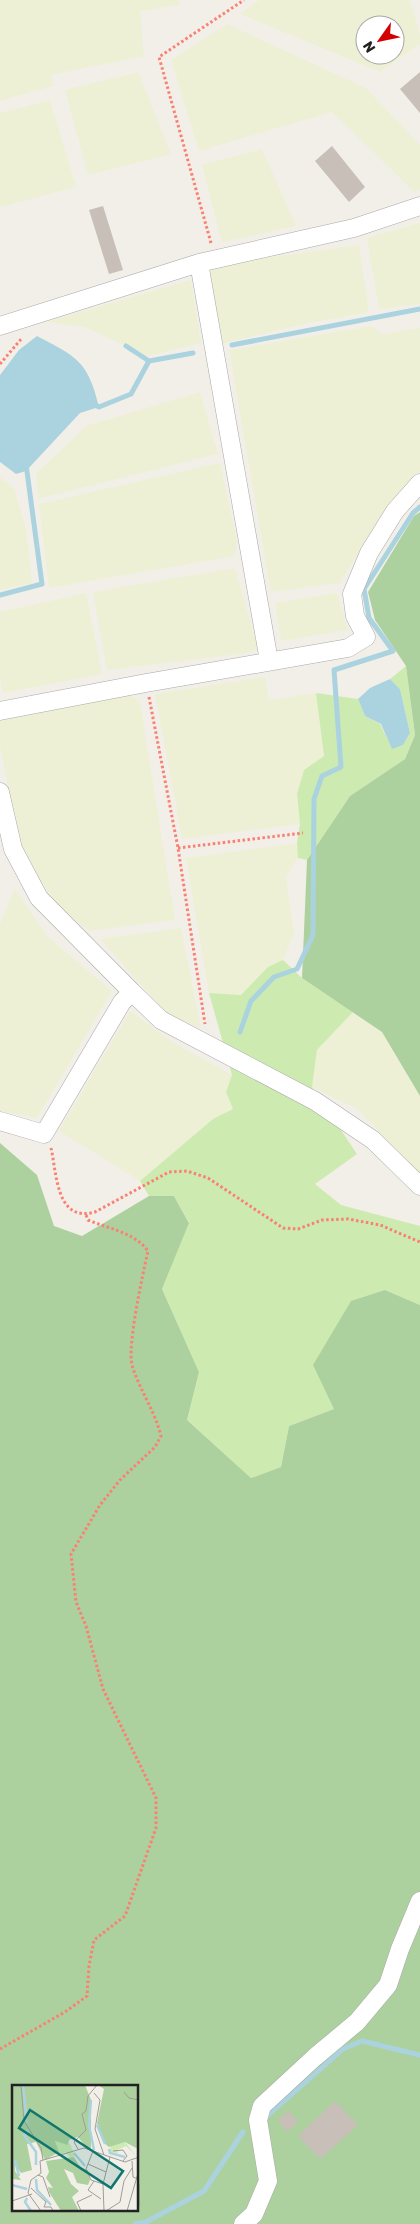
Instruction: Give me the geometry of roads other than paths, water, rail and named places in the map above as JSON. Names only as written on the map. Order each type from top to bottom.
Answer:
[{"type":"street","points":[[0,326],[207,261],[354,228],[420,206]]},
{"type":"street","points":[[207,261],[269,661]]},
{"type":"street","points":[[0,711],[146,683],[348,648],[366,637],[355,616],[352,594],[369,553],[396,511],[420,483]]},
{"type":"street","points":[[0,792],[12,849],[39,898],[132,992],[162,1020],[315,1101],[359,1130],[373,1140],[420,1186]]},
{"type":"street","points":[[0,1121],[44,1134],[122,1002],[132,992]]},
{"type":"street","points":[[243,2224],[254,2214],[268,2181],[258,2120],[262,2106],[315,2057],[357,2022],[388,1985],[420,1900]]},
{"type":"water","points":[[37,336],[62,349],[79,362],[90,379],[99,407],[80,413],[26,471],[16,474],[0,462],[0,375],[19,350]]},
{"type":"water","points":[[390,679],[400,689],[410,733],[403,745],[392,749],[381,724],[365,716],[358,699],[370,688]]},
{"type":"waterway","points":[[232,345],[420,309]]},
{"type":"waterway","points":[[126,346],[149,361],[193,353]]},
{"type":"waterway","points":[[93,404],[99,407],[131,394],[149,361]]},
{"type":"waterway","points":[[0,595],[42,584],[26,464]]},
{"type":"waterway","points":[[240,1032],[251,1001],[274,977],[297,969],[313,935],[314,799],[322,776],[341,767],[334,670],[393,651],[369,618],[364,589],[413,513],[420,507]]},
{"type":"waterway","points":[[266,2117],[343,2049],[362,2041],[420,2055]]},
{"type":"waterway","points":[[135,2224],[146,2222],[204,2191],[243,2132]]}]
